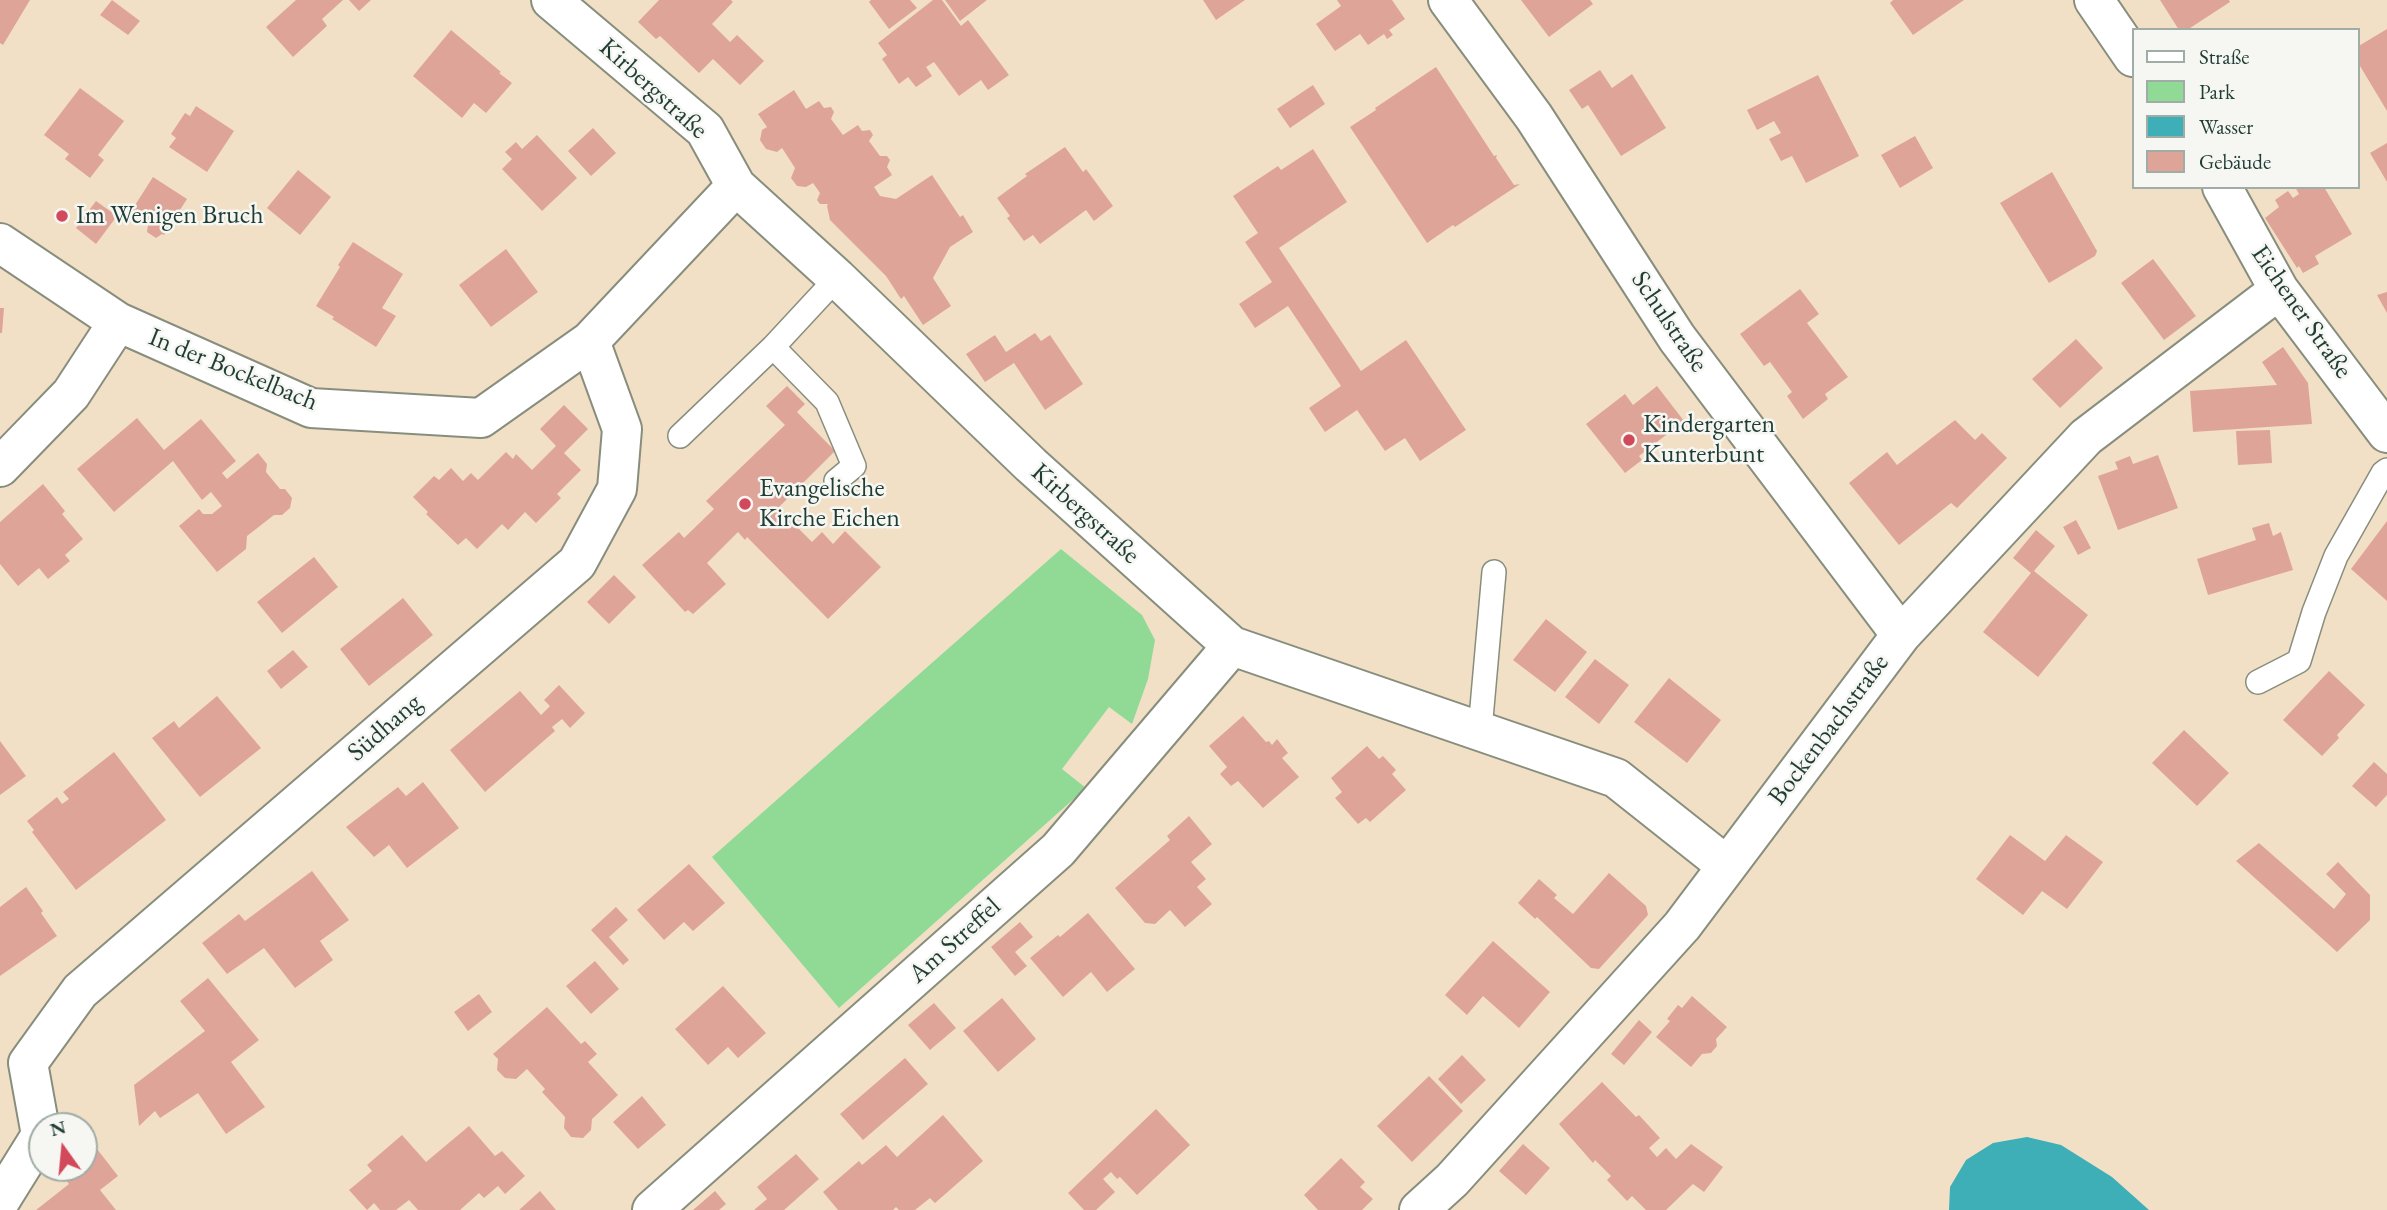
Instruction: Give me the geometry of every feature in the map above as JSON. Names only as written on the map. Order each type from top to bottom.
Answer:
[{"type":"street","name":"Kirbergstraße","points":[[551,0],[705,130],[736,186],[837,278],[1031,465],[1232,646],[1616,778],[1727,866]]},
{"type":"street","name":"Schulstraße","points":[[1448,0],[1534,117],[1677,338],[1900,635]]},
{"type":"street","points":[[2094,0],[2132,56]]},
{"type":"street","name":"In der Bockelbach","points":[[0,243],[118,322],[311,408],[481,418],[590,341],[736,186]]},
{"type":"street","name":"Eichener Straße","points":[[2223,189],[2279,290],[2387,433]]},
{"type":"street","name":"Bockenbachstraße","points":[[1419,1210],[1452,1180],[1682,926],[1900,635],[2086,437],[2279,290]]},
{"type":"street","points":[[0,467],[71,394],[118,322]]},
{"type":"street","name":"Südhang","points":[[0,1201],[41,1135],[14,1069],[80,991],[577,563],[617,489],[622,429],[590,341]]},
{"type":"street","name":"Am Streffel","points":[[652,1210],[1058,850],[1232,646]]},
{"type":"lane","points":[[680,436],[773,347],[837,278]]},
{"type":"lane","points":[[773,347],[827,402],[854,466],[836,481]]},
{"type":"lane","points":[[2258,682],[2299,661],[2314,612],[2336,556],[2387,470]]},
{"type":"lane","points":[[1480,730],[1494,572]]},
{"type":"green space","points":[[1061,549],[1142,615],[1155,640],[1148,679],[1132,724],[1109,707],[1062,769],[1086,788],[839,1008],[712,857]]},
{"type":"water","points":[[2027,1137],[2061,1145],[2112,1177],[2149,1210],[1949,1210],[1950,1187],[1966,1160],[1993,1143]]},
{"type":"building","points":[[0,0],[30,0],[3,45],[0,43]]},
{"type":"building","points":[[112,0],[140,21],[128,35],[100,15]]},
{"type":"building","points":[[296,0],[343,0],[322,19],[327,26],[293,57],[266,27]]},
{"type":"building","points":[[349,0],[371,0],[359,11]]},
{"type":"building","points":[[659,0],[731,0],[733,2],[712,24],[730,42],[737,35],[764,61],[740,85],[713,59],[699,73],[660,36],[656,39],[638,22]]},
{"type":"building","points":[[910,0],[917,8],[889,29],[869,2]]},
{"type":"building","points":[[933,0],[942,0],[961,26],[968,20],[1009,75],[988,90],[981,80],[959,96],[934,62],[926,67],[932,76],[916,87],[908,77],[899,84],[882,59],[887,55],[878,43]]},
{"type":"building","points":[[945,0],[987,0],[960,21]]},
{"type":"building","points":[[1203,0],[1245,0],[1216,20]]},
{"type":"building","points":[[1337,0],[1392,0],[1405,19],[1389,30],[1393,35],[1387,39],[1384,34],[1368,45],[1360,34],[1335,51],[1316,24],[1341,6]]},
{"type":"building","points":[[1521,0],[1590,0],[1593,4],[1549,37]]},
{"type":"building","points":[[1893,0],[1964,0],[1913,35],[1890,3]]},
{"type":"building","points":[[2160,0],[2229,0],[2230,2],[2190,28],[2178,28]]},
{"type":"building","points":[[2387,29],[2387,111],[2359,64],[2359,46]]},
{"type":"building","points":[[451,30],[512,83],[486,113],[474,103],[462,118],[413,76]]},
{"type":"building","points":[[1436,67],[1494,156],[1497,155],[1496,158],[1514,185],[1520,184],[1427,243],[1350,127]]},
{"type":"building","points":[[1600,70],[1612,88],[1632,74],[1666,128],[1621,156],[1588,105],[1582,109],[1569,90]]},
{"type":"building","points":[[1818,75],[1859,156],[1806,183],[1792,156],[1781,161],[1769,139],[1781,133],[1774,121],[1757,130],[1747,110]]},
{"type":"building","points":[[1313,85],[1325,104],[1290,128],[1277,109]]},
{"type":"building","points":[[80,88],[124,121],[98,155],[104,160],[90,178],[65,159],[69,154],[44,135]]},
{"type":"building","points":[[794,90],[806,109],[819,101],[824,108],[831,107],[834,112],[831,119],[843,135],[858,125],[862,131],[870,130],[873,135],[869,141],[880,156],[887,156],[890,160],[887,167],[892,175],[874,187],[880,196],[896,199],[932,175],[973,232],[950,247],[933,278],[951,306],[923,325],[904,296],[901,299],[886,276],[830,220],[828,204],[820,204],[817,200],[820,193],[813,183],[806,187],[797,186],[791,178],[795,168],[782,148],[777,152],[766,149],[760,140],[762,130],[767,127],[758,114]]},
{"type":"building","points":[[196,106],[234,131],[207,172],[169,147],[176,138],[171,134],[185,113],[190,116]]},
{"type":"building","points":[[593,128],[616,153],[591,176],[568,151]]},
{"type":"building","points":[[537,135],[577,178],[542,211],[502,169],[512,159],[505,152],[516,142],[522,149]]},
{"type":"building","points":[[1915,136],[1933,168],[1900,188],[1881,155]]},
{"type":"building","points":[[2387,143],[2387,182],[2370,153]]},
{"type":"building","points":[[1065,147],[1083,172],[1086,169],[1113,206],[1094,221],[1086,210],[1040,244],[1033,235],[1024,241],[1007,218],[1010,216],[997,198],[1027,176],[1025,174]]},
{"type":"building","points":[[1313,149],[1347,202],[1279,248],[1361,371],[1406,340],[1466,430],[1420,461],[1405,438],[1385,451],[1357,410],[1325,432],[1309,408],[1341,386],[1288,306],[1255,328],[1239,304],[1272,282],[1245,242],[1258,233],[1233,196],[1278,166],[1281,170]]},
{"type":"building","points":[[298,170],[331,197],[300,235],[267,208]]},
{"type":"building","points":[[2052,172],[2097,251],[2095,256],[2049,283],[2000,203]]},
{"type":"building","points":[[153,177],[187,199],[164,235],[156,238],[147,232],[148,225],[130,213]]},
{"type":"building","points":[[2296,189],[2325,189],[2352,234],[2315,256],[2319,264],[2303,273],[2265,218],[2279,207],[2275,200],[2288,191],[2293,198],[2299,194]]},
{"type":"building","points":[[96,201],[117,216],[96,244],[76,228]]},
{"type":"building","points":[[353,242],[403,274],[382,308],[396,316],[376,347],[316,306]]},
{"type":"building","points":[[506,249],[538,292],[491,327],[459,285]]},
{"type":"building","points":[[2153,259],[2196,316],[2164,340],[2121,283]]},
{"type":"building","points":[[1800,289],[1819,314],[1807,323],[1848,377],[1825,394],[1828,399],[1803,419],[1787,396],[1792,392],[1770,362],[1764,366],[1740,334]]},
{"type":"building","points":[[2387,292],[2387,313],[2377,295]]},
{"type":"building","points":[[0,308],[4,308],[2,333],[0,333]]},
{"type":"building","points":[[1035,333],[1041,341],[1050,335],[1083,384],[1045,410],[1014,363],[985,382],[966,354],[995,335],[1006,352]]},
{"type":"building","points":[[2076,339],[2103,368],[2060,408],[2032,379]]},
{"type":"building","points":[[2283,347],[2308,383],[2312,424],[2193,432],[2190,391],[2277,385],[2262,362]]},
{"type":"building","name":"Evangelische Kirche Eichen","points":[[787,386],[805,404],[797,412],[835,451],[778,508],[812,542],[822,532],[833,544],[845,531],[881,567],[828,619],[747,537],[745,540],[738,532],[707,563],[726,584],[693,614],[688,610],[685,612],[642,565],[679,532],[684,538],[714,509],[706,501],[785,425],[766,406]]},
{"type":"building","name":"Kindergarten Kunterbunt","points":[[1657,386],[1684,421],[1639,456],[1642,460],[1625,473],[1586,424],[1625,394],[1633,405]]},
{"type":"building","points":[[564,405],[588,429],[564,453],[581,470],[557,494],[561,498],[536,523],[525,512],[508,530],[502,524],[477,549],[466,538],[458,545],[426,514],[428,512],[413,497],[434,476],[439,480],[451,468],[463,481],[471,473],[478,480],[506,452],[513,459],[516,454],[532,470],[556,446],[540,429]]},
{"type":"building","points":[[137,418],[164,450],[201,419],[236,461],[222,473],[227,479],[258,453],[267,464],[266,472],[280,489],[285,489],[292,498],[290,508],[282,515],[274,515],[247,536],[246,549],[217,572],[179,526],[199,509],[203,514],[212,514],[222,506],[211,492],[202,500],[173,461],[114,512],[77,469]]},
{"type":"building","points":[[1955,420],[1975,440],[1982,433],[2007,458],[1957,508],[1951,503],[1899,545],[1849,483],[1887,452],[1897,465]]},
{"type":"building","points":[[2270,430],[2272,463],[2238,465],[2236,431]]},
{"type":"building","points":[[2158,455],[2178,508],[2118,530],[2098,476],[2118,469],[2115,462],[2130,456],[2133,464]]},
{"type":"building","points":[[43,484],[65,511],[62,514],[83,539],[65,555],[70,561],[48,579],[39,568],[18,586],[0,564],[0,522]]},
{"type":"building","points":[[2076,520],[2091,548],[2078,555],[2063,527]]},
{"type":"building","points":[[2387,521],[2387,601],[2351,569]]},
{"type":"building","points":[[2269,523],[2273,536],[2281,532],[2293,570],[2208,595],[2197,559],[2256,540],[2252,528]]},
{"type":"building","points":[[2036,530],[2055,546],[2034,571],[2088,615],[2038,677],[1983,632],[2031,573],[2013,558]]},
{"type":"building","points":[[314,557],[338,587],[282,633],[257,602]]},
{"type":"building","points":[[614,575],[636,597],[609,624],[587,602]]},
{"type":"building","points":[[403,598],[433,635],[369,686],[340,649]]},
{"type":"building","points":[[1546,619],[1587,652],[1555,692],[1513,660]]},
{"type":"building","points":[[293,650],[308,667],[281,689],[267,671]]},
{"type":"building","points":[[1595,659],[1629,685],[1599,724],[1565,697]]},
{"type":"building","points":[[2329,671],[2365,705],[2322,756],[2283,720]]},
{"type":"building","points":[[1669,678],[1721,720],[1687,763],[1634,722]]},
{"type":"building","points":[[559,685],[585,713],[570,728],[562,719],[552,727],[555,731],[485,792],[450,750],[520,691],[541,715],[550,706],[544,700]]},
{"type":"building","points":[[217,696],[261,748],[200,797],[152,738],[174,721],[179,728]]},
{"type":"building","points":[[1243,716],[1266,742],[1269,741],[1272,745],[1277,739],[1288,753],[1282,758],[1299,777],[1263,808],[1238,781],[1231,786],[1220,774],[1227,767],[1209,746]]},
{"type":"building","points":[[2184,730],[2229,773],[2197,806],[2152,763]]},
{"type":"building","points":[[0,741],[26,776],[0,795]]},
{"type":"building","points":[[1367,746],[1379,759],[1383,756],[1396,770],[1392,774],[1406,790],[1370,822],[1366,818],[1358,824],[1335,798],[1342,792],[1331,778]]},
{"type":"building","points":[[114,752],[166,820],[76,890],[32,832],[34,830],[27,821],[57,797],[62,804],[69,799],[63,792]]},
{"type":"building","points":[[2374,762],[2387,774],[2387,795],[2376,807],[2352,786]]},
{"type":"building","points":[[423,782],[459,828],[407,868],[389,845],[374,857],[346,827],[398,787],[406,796]]},
{"type":"building","points":[[1189,816],[1212,844],[1191,862],[1206,879],[1197,887],[1212,904],[1185,927],[1170,910],[1155,924],[1145,923],[1115,888],[1170,840],[1167,836]]},
{"type":"building","points":[[2010,835],[2045,861],[2066,835],[2103,862],[2067,909],[2042,891],[2023,915],[1976,879]]},
{"type":"building","points":[[2259,843],[2334,909],[2346,894],[2326,874],[2338,862],[2370,895],[2370,920],[2337,952],[2236,861]]},
{"type":"building","points":[[689,864],[725,903],[693,931],[684,922],[664,940],[637,910]]},
{"type":"building","points":[[312,871],[349,920],[320,941],[333,960],[295,988],[264,948],[227,974],[202,943],[239,914],[245,921]]},
{"type":"building","points":[[1609,873],[1646,906],[1648,915],[1599,969],[1591,968],[1537,917],[1535,919],[1518,903],[1539,879],[1557,895],[1554,898],[1573,914]]},
{"type":"building","points":[[26,887],[57,936],[0,976],[0,907]]},
{"type":"building","points":[[616,907],[628,920],[609,937],[629,960],[623,965],[591,930]]},
{"type":"building","points":[[1088,913],[1135,969],[1107,992],[1091,972],[1063,997],[1030,958]]},
{"type":"building","points":[[1020,922],[1033,937],[1015,952],[1027,966],[1015,976],[991,947]]},
{"type":"building","points":[[1493,941],[1550,992],[1519,1028],[1483,996],[1467,1015],[1445,995]]},
{"type":"building","points":[[595,961],[619,989],[591,1014],[566,986]]},
{"type":"building","points":[[208,978],[259,1040],[231,1062],[265,1107],[226,1134],[198,1093],[160,1118],[155,1111],[139,1126],[134,1085],[205,1031],[180,1001]]},
{"type":"building","points":[[723,986],[766,1033],[738,1058],[728,1047],[708,1065],[675,1029]]},
{"type":"building","points":[[479,994],[492,1012],[468,1031],[454,1012]]},
{"type":"building","points":[[1692,996],[1727,1027],[1716,1039],[1717,1046],[1711,1053],[1702,1054],[1691,1067],[1656,1037],[1670,1021],[1667,1019],[1678,1005],[1682,1008]]},
{"type":"building","points":[[1002,998],[1036,1039],[998,1072],[963,1031]]},
{"type":"building","points":[[934,1003],[956,1028],[930,1050],[908,1025]]},
{"type":"building","points":[[547,1007],[581,1044],[585,1041],[597,1054],[588,1062],[618,1095],[592,1119],[591,1130],[583,1138],[571,1137],[564,1128],[565,1117],[542,1092],[545,1089],[527,1069],[516,1079],[505,1078],[497,1070],[498,1059],[493,1054]]},
{"type":"building","points":[[1639,1020],[1652,1032],[1624,1065],[1611,1054]]},
{"type":"building","points":[[1462,1055],[1486,1080],[1461,1104],[1438,1079]]},
{"type":"building","points":[[905,1058],[928,1084],[863,1140],[840,1114]]},
{"type":"building","points":[[1429,1076],[1463,1111],[1412,1162],[1377,1126]]},
{"type":"building","points":[[1602,1082],[1660,1138],[1649,1148],[1657,1157],[1666,1148],[1676,1159],[1691,1144],[1723,1167],[1704,1192],[1693,1184],[1666,1210],[1646,1210],[1632,1196],[1627,1201],[1607,1180],[1611,1176],[1595,1160],[1593,1163],[1559,1124]]},
{"type":"building","points":[[642,1096],[666,1125],[638,1149],[613,1122]]},
{"type":"building","points":[[1156,1109],[1190,1145],[1137,1195],[1120,1177],[1117,1179],[1111,1172],[1103,1179],[1115,1192],[1096,1210],[1084,1210],[1068,1193]]},
{"type":"building","points":[[943,1115],[983,1161],[935,1203],[930,1198],[915,1210],[899,1210],[896,1207],[893,1210],[838,1210],[823,1192],[859,1161],[862,1165],[886,1145],[897,1157]]},
{"type":"building","points":[[469,1126],[495,1156],[502,1151],[525,1176],[505,1194],[498,1186],[484,1198],[479,1193],[460,1210],[418,1210],[409,1200],[396,1210],[380,1210],[374,1203],[367,1210],[349,1190],[372,1171],[367,1165],[402,1135],[426,1162]]},
{"type":"building","points":[[1523,1144],[1550,1168],[1526,1195],[1499,1171]]},
{"type":"building","points":[[98,1150],[118,1176],[100,1190],[116,1210],[36,1210],[69,1184],[68,1182],[98,1182]]},
{"type":"building","points":[[796,1154],[819,1179],[784,1210],[754,1210],[767,1199],[757,1187]]},
{"type":"building","points":[[1341,1158],[1365,1182],[1360,1187],[1373,1199],[1362,1210],[1318,1210],[1304,1195]]},
{"type":"building","points":[[540,1191],[556,1210],[519,1210]]},
{"type":"building","points":[[715,1191],[726,1204],[719,1210],[693,1210]]},
{"type":"place","name":"Im Wenigen Bruch","points":[[62,216]]},
{"type":"place","name":"Kindergarten Kunterbunt","points":[[1629,440]]},
{"type":"place","name":"Evangelische Kirche Eichen","points":[[745,504]]}]
